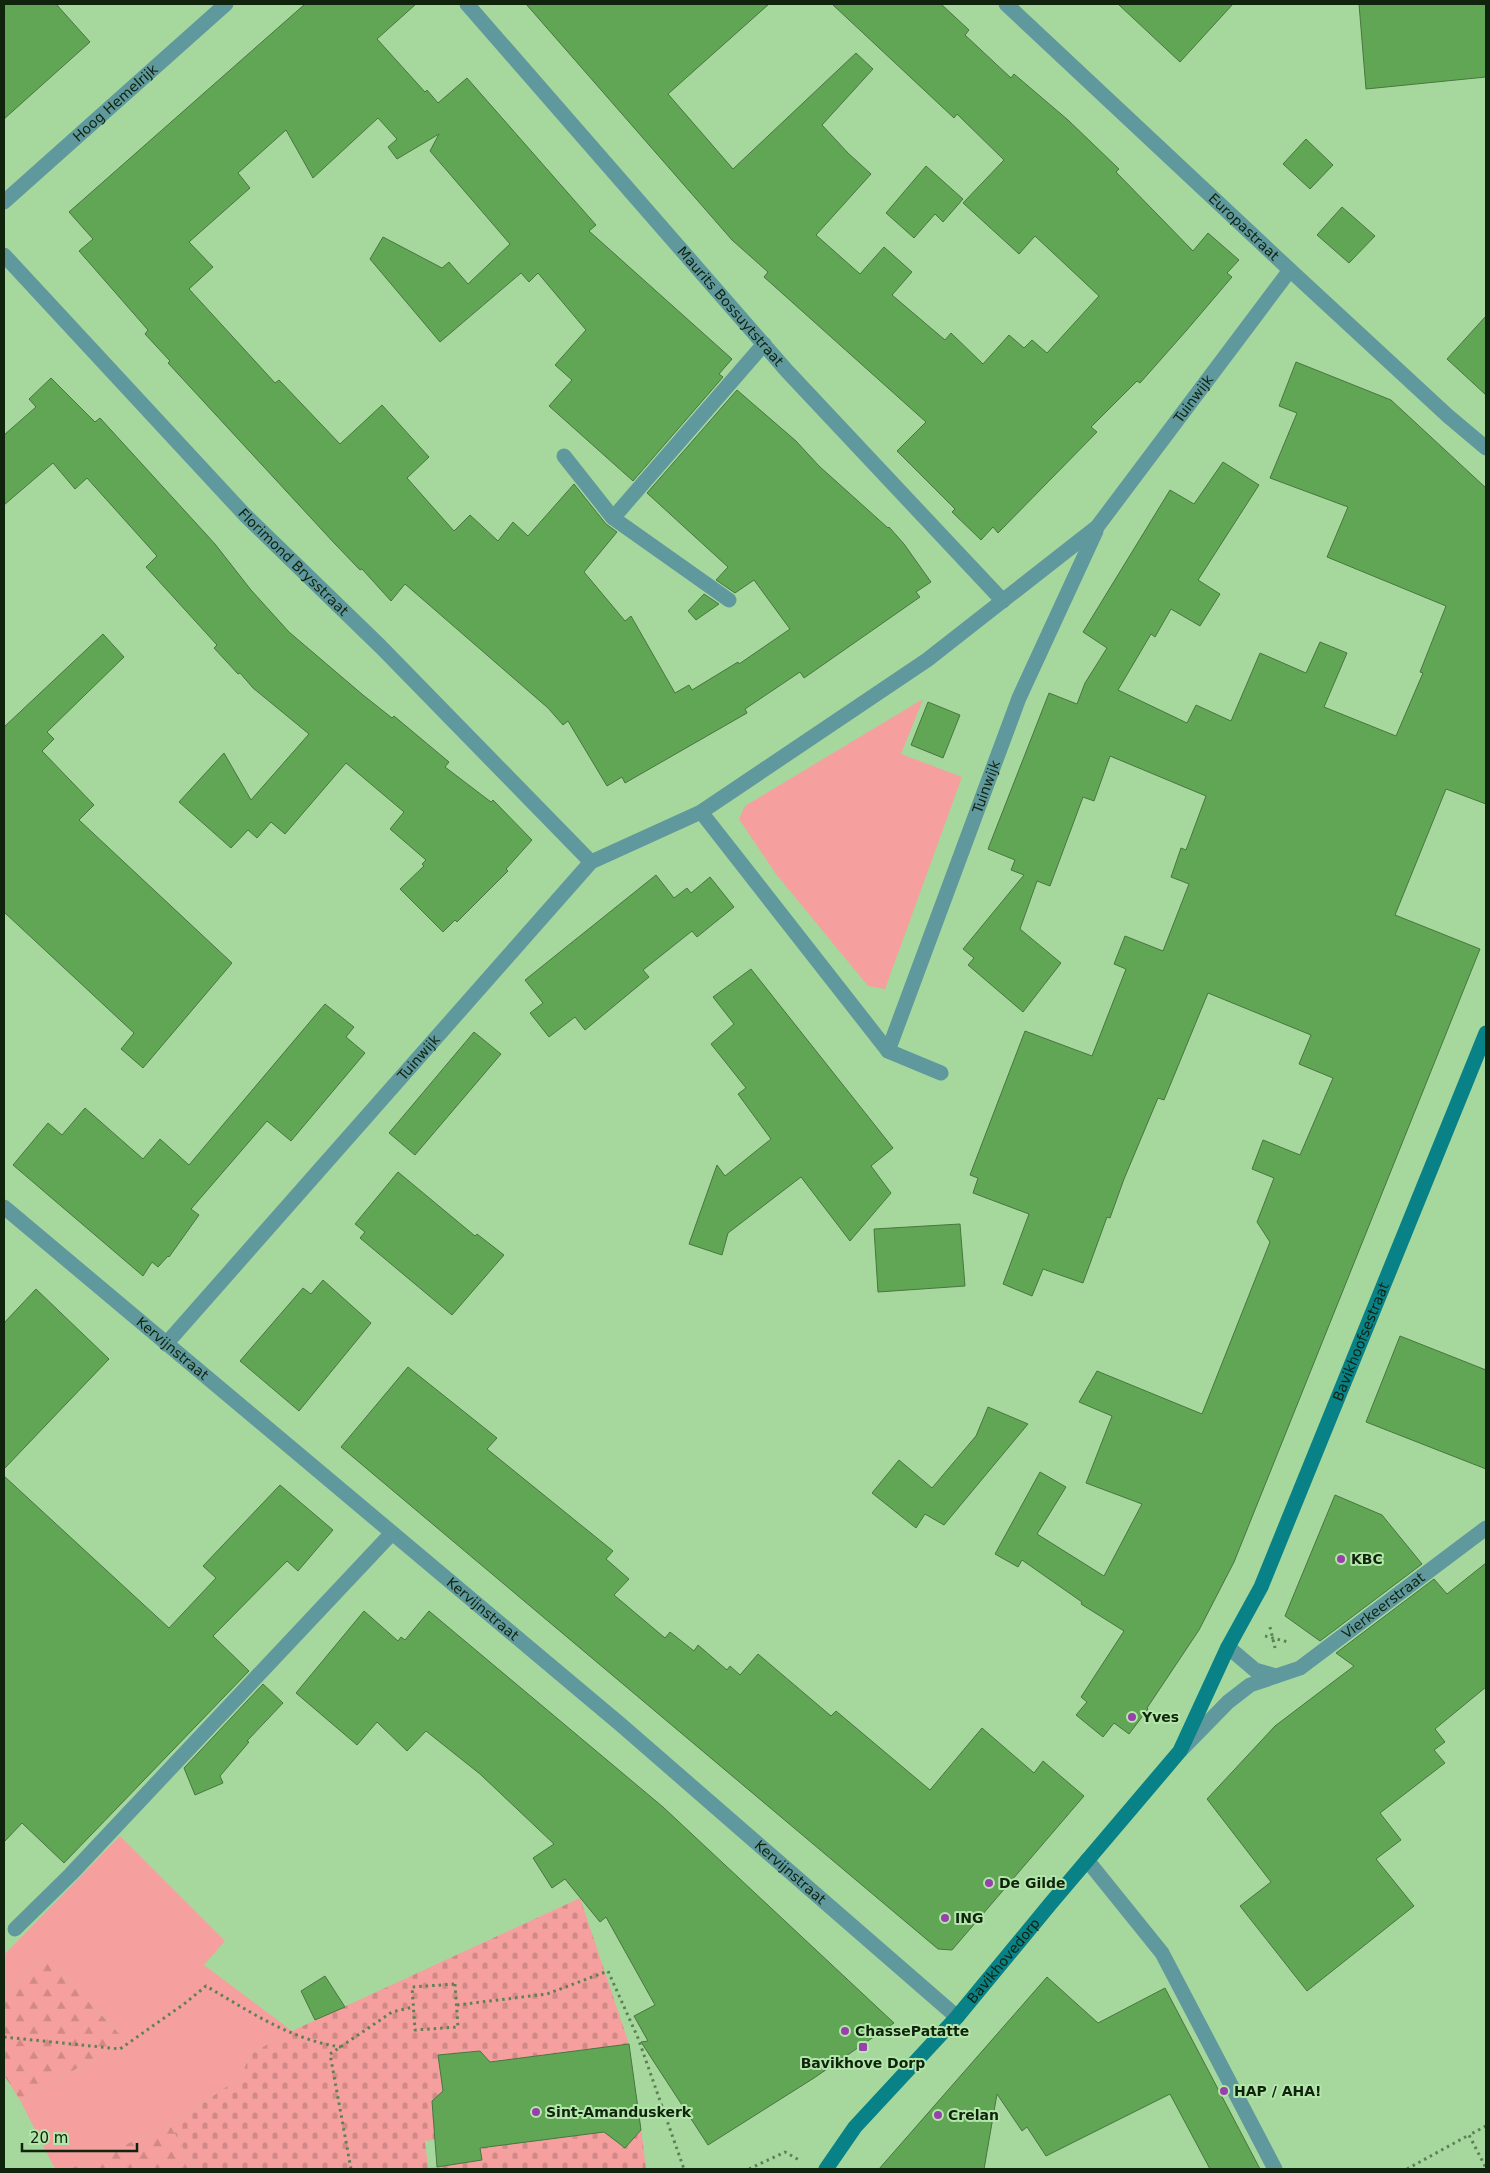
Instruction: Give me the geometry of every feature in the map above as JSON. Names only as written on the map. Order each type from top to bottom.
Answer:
[{"type":"street","name":"Hoog Hemelrijk","points":[[4,202],[226,4]]},
{"type":"street","name":"Maurits Bossuytstraat","points":[[468,4],[764,344],[1003,601]]},
{"type":"street","name":"Europastraat","points":[[1006,4],[1290,270],[1486,448]]},
{"type":"street","name":"Florimond Brysstraat","points":[[4,255],[245,514],[382,647],[591,862]]},
{"type":"street","name":"Tuinwijk","points":[[888,1051],[1019,698],[1097,527],[1290,270]]},
{"type":"street","points":[[613,518],[764,344]]},
{"type":"street","points":[[564,456],[613,518],[729,600]]},
{"type":"street","name":"Tuinwijk","points":[[166,1344],[591,862],[701,812],[928,660],[1097,527]]},
{"type":"street","points":[[701,812],[888,1051],[941,1073]]},
{"type":"street","name":"Bavikhoofsestraat","points":[[1228,1647],[1261,1587],[1486,1033]]},
{"type":"street","name":"Kervijnstraat","points":[[4,1207],[627,1730],[957,2017]]},
{"type":"street","name":"Vierkeerstraat","points":[[1276,1676],[1300,1668],[1486,1528]]},
{"type":"street","points":[[15,1929],[71,1874],[392,1533]]},
{"type":"street","points":[[1228,1647],[1255,1670],[1276,1676]]},
{"type":"street","name":"Bavikhovedorp","points":[[1180,1751],[1228,1647]]},
{"type":"street","name":"Bavikhovedorp","points":[[826,2169],[855,2127],[957,2017],[1180,1751],[1228,1702],[1250,1685],[1276,1676]]},
{"type":"street","points":[[1087,1860],[1162,1952],[1276,2169]]},
{"type":"path","points":[[1238,1629],[1308,1646],[1334,1642]]},
{"type":"path","points":[[457,2005],[547,1994],[608,1971],[638,2038],[684,2169]]},
{"type":"path","points":[[455,1984],[458,2028],[415,2030],[414,2007],[412,1987],[455,1984]]},
{"type":"path","points":[[4,2037],[120,2049],[184,2004],[206,1986],[281,2030],[322,2044],[341,2047]]},
{"type":"path","points":[[351,2169],[330,2054],[392,2012],[414,2007]]},
{"type":"path","points":[[1407,2169],[1486,2126]]},
{"type":"path","points":[[1468,2135],[1486,2168]]},
{"type":"path","points":[[749,2169],[785,2152],[800,2160]]},
{"type":"green space","points":[[923,699],[901,754],[962,777],[885,989],[868,986],[776,874],[739,819],[745,806]]},
{"type":"green space","points":[[120,1836],[225,1941],[204,1965],[292,2031],[250,2054],[241,2077],[170,2125],[70,2169],[55,2169],[20,2100],[126,2041],[46,1957],[4,1990],[4,1955]]},
{"type":"green space","points":[[580,1898],[629,2044],[484,2063],[480,2051],[438,2055],[443,2091],[432,2101],[434,2122],[439,2139],[425,2141],[428,2168],[482,2160],[480,2148],[611,2131],[613,2139],[620,2145],[629,2143],[641,2128],[646,2169],[195,2169],[170,2125],[241,2077],[250,2054],[292,2031]]},
{"type":"green space","points":[[46,1957],[126,2041],[20,2100],[4,2075],[4,1990]]},
{"type":"green space","points":[[170,2125],[195,2169],[70,2169]]},
{"type":"building","points":[[4,4],[56,4],[90,42],[4,119]]},
{"type":"building","points":[[305,4],[416,4],[377,39],[425,92],[427,90],[438,103],[467,78],[596,225],[589,231],[732,359],[719,374],[723,377],[633,481],[549,406],[572,380],[555,365],[586,330],[538,273],[529,282],[521,273],[440,342],[370,259],[383,237],[442,268],[449,262],[468,284],[510,244],[430,151],[439,134],[397,159],[388,147],[397,139],[378,118],[313,178],[286,130],[238,173],[250,188],[189,242],[213,267],[189,289],[275,383],[279,380],[340,444],[382,405],[429,457],[407,478],[454,531],[470,515],[498,541],[513,522],[528,536],[574,484],[606,524],[617,532],[584,572],[625,621],[631,616],[675,693],[689,685],[692,690],[738,662],[739,664],[790,629],[754,580],[735,593],[716,580],[728,567],[647,493],[737,390],[796,441],[819,466],[889,527],[904,544],[931,582],[916,592],[920,597],[804,678],[800,672],[745,709],[747,713],[625,783],[622,777],[607,786],[568,721],[563,725],[548,708],[405,584],[391,601],[362,569],[360,570],[335,544],[168,363],[170,361],[145,334],[148,330],[79,251],[93,239],[69,212]]},
{"type":"building","points":[[526,4],[769,4],[668,94],[733,169],[856,53],[873,69],[822,125],[871,174],[816,235],[860,274],[884,247],[912,272],[892,295],[945,340],[951,333],[983,364],[1009,335],[1024,348],[1032,340],[1047,353],[1099,296],[1035,236],[1019,254],[963,203],[1004,160],[957,114],[954,118],[832,4],[941,4],[969,30],[965,35],[1011,78],[1014,74],[1068,120],[1119,169],[1116,172],[1193,251],[1208,233],[1239,260],[1227,273],[1232,277],[1140,383],[1137,381],[1091,427],[1097,432],[998,533],[993,527],[981,540],[952,512],[955,509],[897,451],[926,422],[764,277],[768,272],[732,240]]},
{"type":"building","points":[[1118,4],[1233,4],[1180,62]]},
{"type":"building","points":[[1359,4],[1486,4],[1486,77],[1366,89]]},
{"type":"building","points":[[1306,139],[1333,165],[1310,189],[1283,164]]},
{"type":"building","points":[[926,166],[963,199],[943,222],[935,214],[914,238],[886,213]]},
{"type":"building","points":[[1342,207],[1375,236],[1349,263],[1317,235]]},
{"type":"building","points":[[1486,316],[1486,395],[1447,359]]},
{"type":"building","points":[[1296,362],[1391,400],[1486,488],[1486,804],[1446,789],[1395,915],[1480,949],[1234,1562],[1199,1630],[1148,1709],[1129,1734],[1114,1723],[1103,1737],[1076,1715],[1087,1702],[1081,1697],[1124,1631],[1081,1604],[1082,1602],[1022,1560],[1018,1567],[995,1554],[1040,1472],[1066,1487],[1037,1534],[1104,1576],[1142,1504],[1086,1483],[1112,1416],[1079,1402],[1097,1371],[1202,1414],[1270,1242],[1257,1222],[1274,1178],[1252,1169],[1263,1140],[1300,1155],[1333,1078],[1299,1064],[1311,1035],[1208,993],[1164,1100],[1158,1098],[1110,1218],[1107,1217],[1083,1283],[1043,1269],[1032,1296],[1003,1284],[1029,1214],[973,1193],[978,1178],[970,1175],[1025,1031],[1092,1056],[1126,969],[1114,964],[1125,936],[1163,951],[1189,884],[1171,877],[1181,848],[1186,850],[1206,796],[1110,756],[1094,801],[1083,797],[1050,886],[1037,881],[1020,929],[1061,963],[1023,1012],[968,965],[974,958],[963,949],[1024,875],[1011,870],[1015,860],[988,849],[1049,693],[1077,704],[1085,683],[1107,648],[1083,632],[1170,490],[1194,504],[1223,462],[1259,485],[1198,580],[1220,594],[1200,626],[1171,609],[1155,637],[1151,634],[1118,690],[1187,723],[1196,705],[1231,721],[1260,653],[1306,673],[1320,642],[1347,653],[1324,707],[1396,736],[1423,673],[1420,672],[1446,606],[1327,557],[1348,507],[1270,478],[1297,413],[1279,406]]},
{"type":"building","points":[[51,378],[95,422],[100,418],[215,544],[251,590],[289,632],[363,695],[392,718],[394,716],[449,762],[445,767],[491,802],[493,800],[532,840],[506,869],[508,871],[457,922],[455,920],[443,932],[400,889],[424,866],[422,864],[426,860],[390,829],[404,812],[346,763],[285,834],[271,822],[257,838],[248,830],[231,848],[179,802],[224,753],[251,800],[309,734],[253,688],[214,648],[217,645],[146,567],[157,556],[87,478],[75,489],[53,463],[4,505],[4,435],[36,407],[29,399]]},
{"type":"building","points":[[704,594],[719,604],[696,620],[688,611]]},
{"type":"building","points":[[103,634],[124,657],[47,732],[54,739],[42,751],[94,805],[79,820],[232,963],[143,1068],[121,1049],[134,1033],[4,912],[4,727]]},
{"type":"building","points":[[928,702],[960,715],[943,758],[911,745]]},
{"type":"building","points":[[656,875],[674,898],[687,888],[691,893],[710,877],[734,907],[697,937],[692,931],[643,970],[649,977],[585,1030],[575,1017],[549,1037],[530,1013],[543,1003],[525,980]]},
{"type":"building","points":[[751,969],[893,1148],[871,1166],[891,1193],[850,1241],[801,1177],[728,1233],[722,1255],[689,1244],[717,1165],[725,1176],[771,1139],[738,1094],[746,1088],[711,1044],[734,1024],[713,997]]},
{"type":"building","points":[[325,1004],[354,1027],[346,1037],[365,1053],[291,1141],[267,1121],[191,1209],[199,1215],[169,1257],[158,1267],[152,1262],[143,1276],[13,1165],[48,1123],[62,1135],[85,1108],[143,1159],[160,1139],[189,1165]]},
{"type":"building","points":[[474,1032],[501,1054],[415,1155],[389,1133]]},
{"type":"building","points":[[398,1172],[475,1236],[477,1234],[504,1255],[452,1315],[360,1238],[365,1232],[355,1224]]},
{"type":"building","points":[[960,1224],[965,1286],[878,1292],[874,1229]]},
{"type":"building","points":[[323,1280],[371,1323],[299,1411],[240,1361],[303,1288],[311,1294]]},
{"type":"building","points":[[36,1289],[109,1359],[4,1469],[4,1323]]},
{"type":"building","points":[[1400,1336],[1486,1370],[1486,1469],[1366,1422]]},
{"type":"building","points":[[408,1367],[497,1438],[487,1449],[613,1551],[606,1559],[629,1579],[614,1595],[665,1638],[670,1632],[694,1651],[698,1645],[727,1670],[730,1666],[740,1675],[758,1654],[831,1716],[836,1711],[930,1790],[982,1728],[1034,1773],[1043,1761],[1084,1796],[952,1950],[938,1949],[341,1447]]},
{"type":"building","points":[[988,1407],[1028,1424],[944,1525],[925,1514],[916,1528],[872,1493],[899,1460],[932,1488],[976,1436]]},
{"type":"building","points":[[4,1476],[169,1628],[216,1578],[203,1566],[280,1485],[333,1530],[298,1571],[287,1561],[213,1636],[249,1671],[64,1863],[22,1823],[4,1842]]},
{"type":"building","points":[[1335,1495],[1382,1515],[1422,1564],[1320,1641],[1285,1616]]},
{"type":"building","points":[[1486,1563],[1486,1687],[1435,1729],[1445,1742],[1434,1750],[1445,1763],[1380,1813],[1401,1840],[1376,1859],[1414,1906],[1307,1991],[1240,1906],[1271,1882],[1207,1799],[1275,1726],[1354,1666],[1336,1653],[1434,1579],[1447,1594]]},
{"type":"building","points":[[364,1611],[398,1641],[401,1637],[405,1640],[429,1611],[663,1807],[894,2023],[814,2078],[708,2145],[641,2042],[648,2041],[634,2016],[655,2005],[606,1917],[600,1922],[565,1879],[552,1888],[533,1858],[554,1844],[480,1774],[426,1731],[407,1751],[377,1722],[357,1745],[296,1693]]},
{"type":"building","points":[[263,1684],[283,1703],[247,1741],[249,1742],[220,1776],[223,1783],[195,1795],[184,1768]]},
{"type":"building","points":[[325,1976],[345,2007],[315,2020],[301,1991]]},
{"type":"building","points":[[1047,1977],[1098,2023],[1165,1988],[1260,2169],[1210,2169],[1170,2094],[1046,2156],[1027,2127],[1022,2131],[997,2094],[984,2169],[879,2169]]},
{"type":"building","name":"Sint-Amanduskerk","points":[[629,2044],[641,2130],[625,2148],[604,2132],[480,2148],[482,2160],[437,2167],[432,2101],[443,2091],[438,2055],[480,2051],[490,2062]]},
{"type":"place","name":"KBC","points":[[1341,1559]]},
{"type":"place","name":"Yves","points":[[1132,1717]]},
{"type":"place","name":"De Gilde","points":[[989,1883]]},
{"type":"place","name":"ING","points":[[945,1918]]},
{"type":"place","name":"ChassePatatte","points":[[845,2031]]},
{"type":"place","name":"Bavikhove Dorp","points":[[863,2047]]},
{"type":"place","name":"HAP / AHA!","points":[[1224,2091]]},
{"type":"place","name":"Sint-Amanduskerk","points":[[536,2112]]},
{"type":"place","name":"Crelan","points":[[938,2115]]}]
